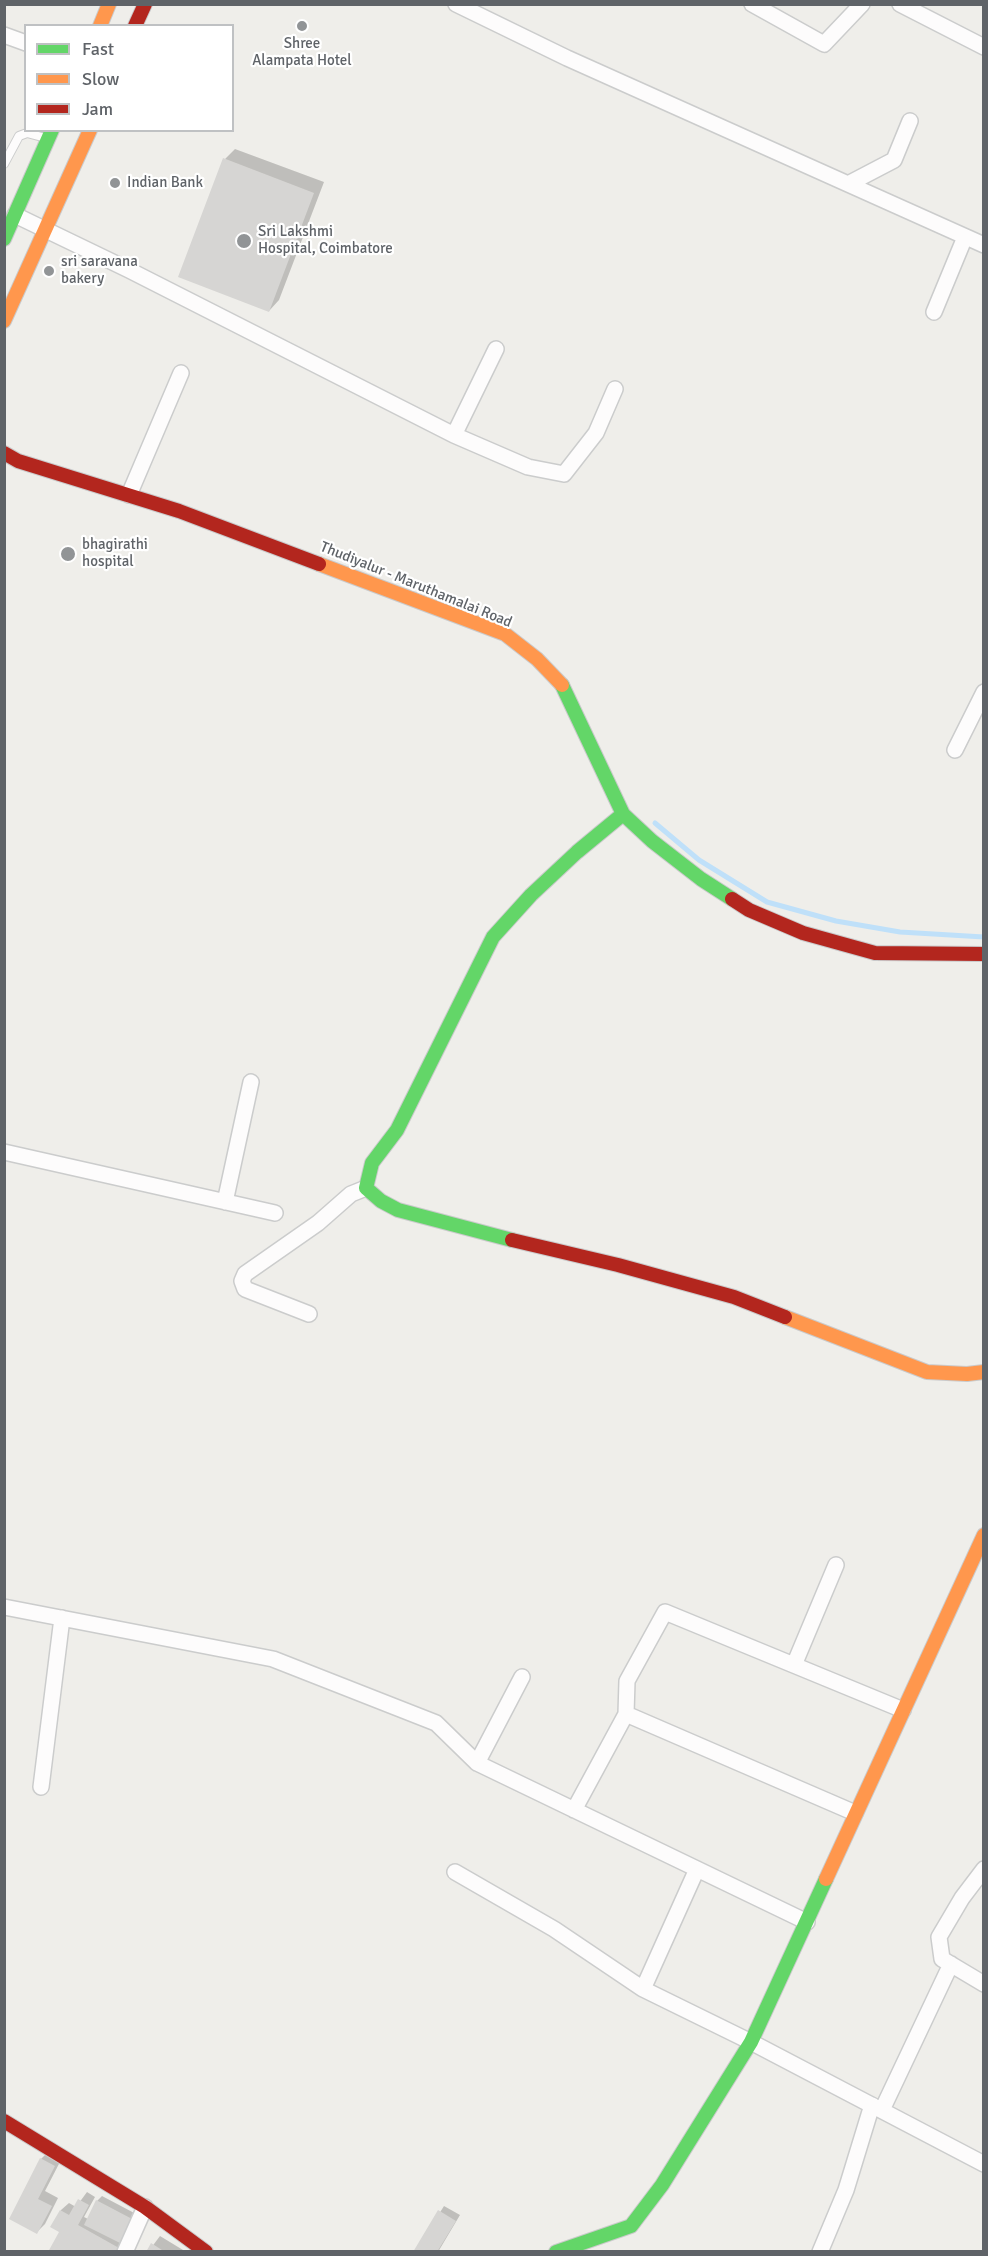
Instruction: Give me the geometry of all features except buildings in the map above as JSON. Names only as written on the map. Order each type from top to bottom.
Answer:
[{"type":"main road","points":[[101,24],[109,4]]},
{"type":"main road","points":[[136,24],[145,4]]},
{"type":"main road","points":[[4,321],[89,132]]},
{"type":"main road","points":[[4,239],[10,212],[50,135]]},
{"type":"main road","name":"Thudiyalur - Maruthamalai Road","points":[[4,453],[18,461],[179,511],[505,634],[537,659],[561,683],[623,814],[652,841],[701,879],[748,910],[803,933],[875,953],[984,954]]},
{"type":"main road","points":[[623,814],[577,852],[531,895],[493,937],[398,1130],[372,1163],[366,1188],[381,1201],[398,1210],[618,1265],[734,1297],[927,1372],[967,1374],[984,1372]]},
{"type":"main road","points":[[556,2252],[631,2226],[662,2185],[751,2042],[984,1535]]},
{"type":"main road","points":[[4,2121],[145,2207],[206,2252]]},
{"type":"street","points":[[456,4],[567,58],[984,245]]},
{"type":"street","points":[[752,4],[824,44],[862,4]]},
{"type":"street","points":[[900,4],[984,47]]},
{"type":"street","points":[[4,35],[24,42]]},
{"type":"street","points":[[850,183],[894,160],[910,121]]},
{"type":"street","points":[[10,212],[454,435],[528,467],[564,474],[596,433],[615,389]]},
{"type":"street","points":[[934,312],[965,237]]},
{"type":"street","points":[[454,435],[495,349]]},
{"type":"street","points":[[129,495],[181,373]]},
{"type":"street","points":[[955,750],[982,699]]},
{"type":"street","points":[[225,1202],[251,1082]]},
{"type":"street","points":[[4,1152],[275,1213]]},
{"type":"street","points":[[309,1314],[245,1289],[242,1281],[245,1274],[318,1223],[351,1194],[366,1188]]},
{"type":"street","points":[[794,1665],[836,1565]]},
{"type":"street","points":[[4,1607],[273,1659],[436,1723],[477,1763],[807,1922]]},
{"type":"street","points":[[574,1810],[626,1713],[627,1681],[665,1612],[903,1710]]},
{"type":"street","points":[[41,1786],[62,1618]]},
{"type":"street","points":[[477,1763],[522,1677]]},
{"type":"street","points":[[626,1713],[855,1813]]},
{"type":"street","points":[[643,1989],[697,1869]]},
{"type":"street","points":[[984,1869],[962,1898],[939,1937],[942,1959],[984,1984]]},
{"type":"street","points":[[455,1872],[554,1929],[643,1989],[751,2042],[984,2164]]},
{"type":"street","points":[[820,2252],[877,2108],[951,1964]]},
{"type":"street","points":[[125,2252],[145,2207]]},
{"type":"lane","points":[[4,164],[19,136],[50,135]]},
{"type":"waterway","points":[[655,823],[699,860],[767,902],[836,921],[900,932],[984,937]]},
{"type":"traffic: fast","points":[[4,239],[51,132]]},
{"type":"traffic: fast","points":[[562,685],[623,814],[652,841],[701,879],[732,899]]},
{"type":"traffic: fast","points":[[512,1240],[398,1210],[381,1201],[366,1188],[372,1163],[397,1130],[493,937],[531,895],[577,852],[623,814]]},
{"type":"traffic: fast","points":[[556,2252],[631,2226],[662,2185],[751,2042],[826,1879]]},
{"type":"traffic: slow","points":[[101,24],[109,4]]},
{"type":"traffic: slow","points":[[4,321],[89,132]]},
{"type":"traffic: slow","points":[[319,564],[505,634],[537,659],[562,685]]},
{"type":"traffic: slow","points":[[785,1317],[927,1372],[967,1374],[984,1372]]},
{"type":"traffic: slow","points":[[826,1879],[984,1535]]},
{"type":"traffic: jam","points":[[136,24],[145,4]]},
{"type":"traffic: jam","points":[[4,453],[18,461],[179,511],[319,564]]},
{"type":"traffic: jam","points":[[732,899],[749,910],[803,933],[875,953],[984,954]]},
{"type":"traffic: jam","points":[[512,1240],[618,1265],[734,1297],[785,1317]]},
{"type":"traffic: jam","points":[[4,2121],[145,2207],[206,2252]]},
{"type":"place","name":"Shree Alampata Hotel","points":[[302,26]]},
{"type":"place","name":"Indian Bank","points":[[115,183]]},
{"type":"place","name":"Sri Lakshmi Hospital, Coimbatore","points":[[244,241]]},
{"type":"place","name":"sri saravana bakery","points":[[49,271]]},
{"type":"place","name":"bhagirathi hospital","points":[[68,554]]}]
